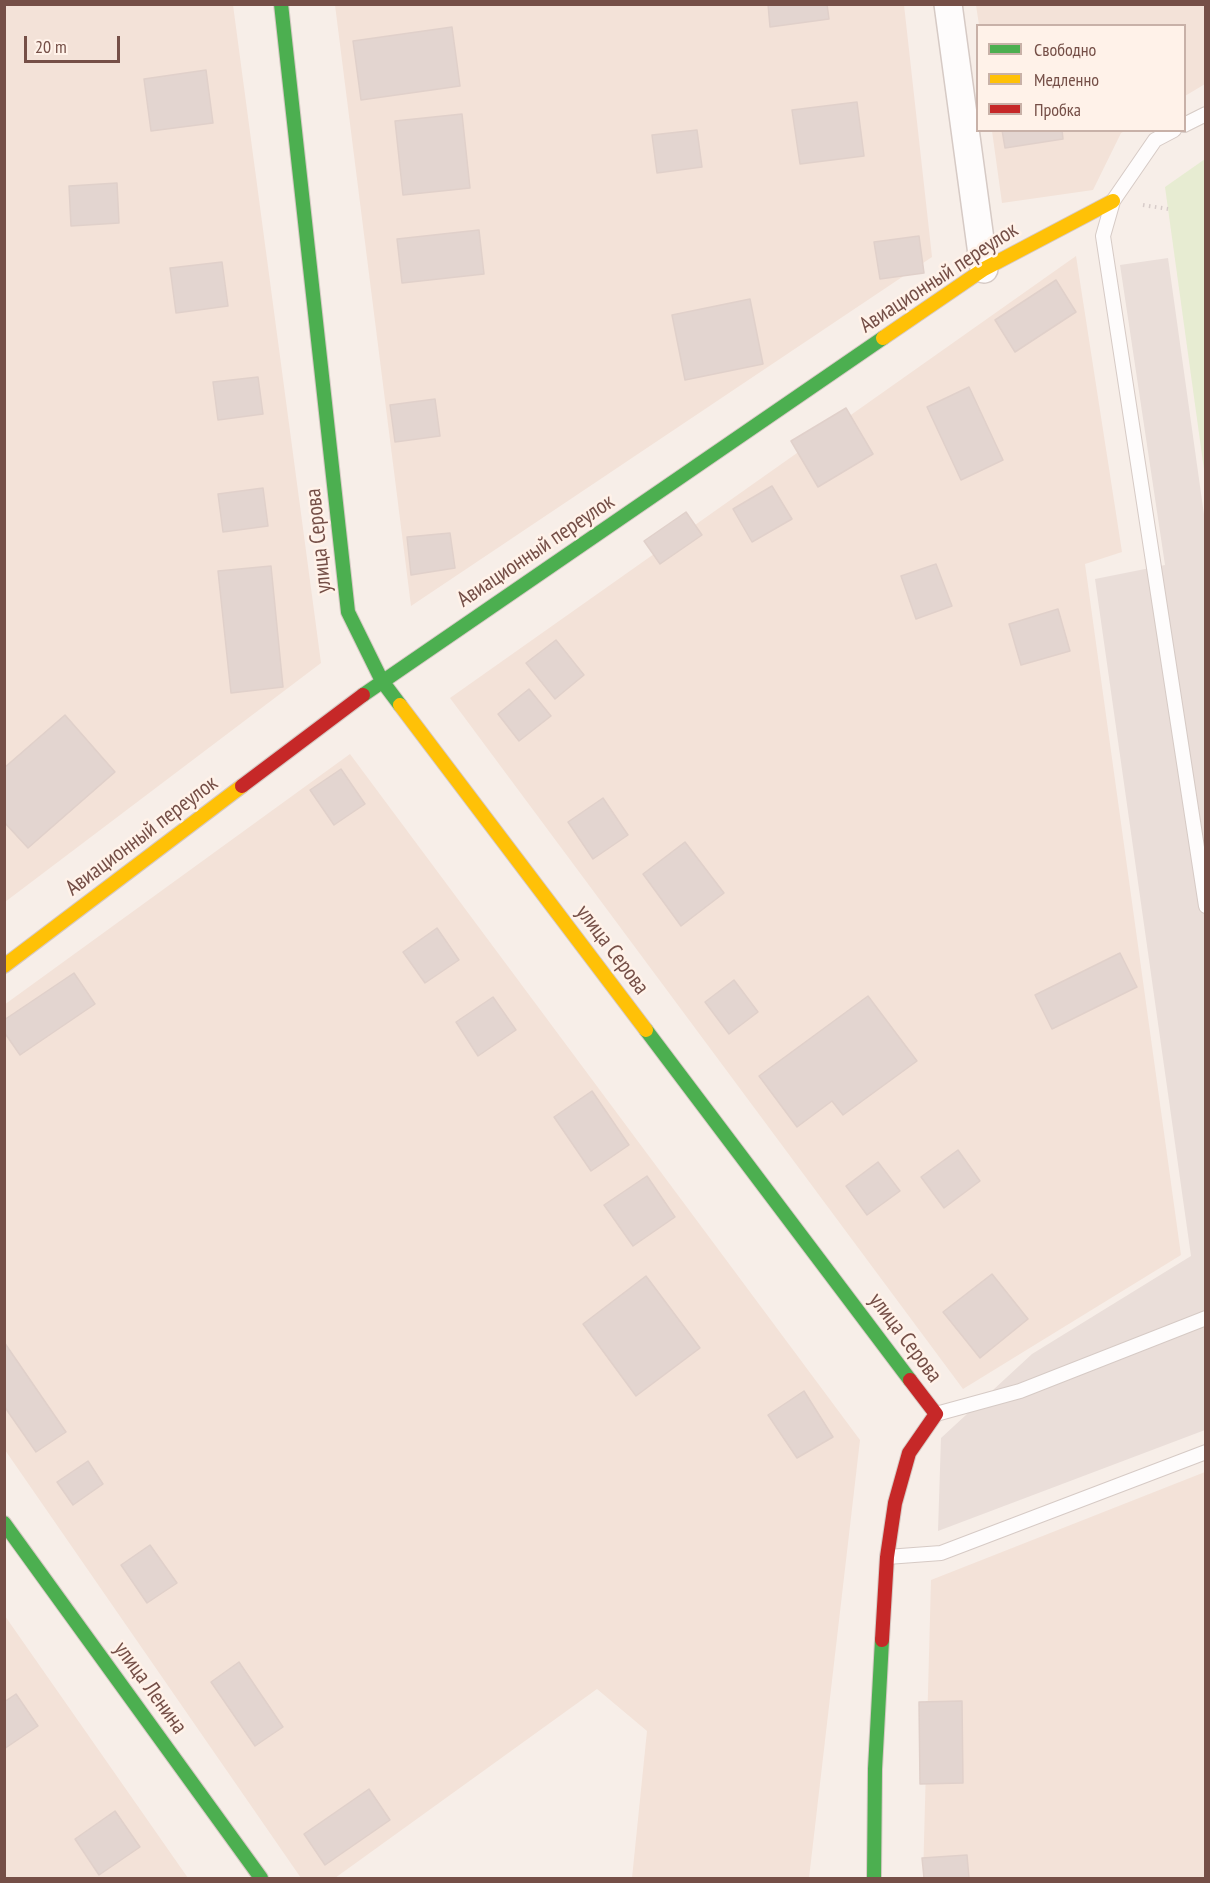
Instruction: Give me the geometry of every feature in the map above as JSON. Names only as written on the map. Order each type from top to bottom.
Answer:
[{"type":"street","name":"улица Серова","points":[[281,4],[348,612],[382,681],[936,1414],[909,1453],[896,1503],[888,1557],[875,1769],[874,1878]]},
{"type":"street","points":[[948,4],[984,269]]},
{"type":"street","name":"Авиационный переулок","points":[[4,966],[382,681],[984,269],[1113,201]]},
{"type":"street","name":"улица Ленина","points":[[4,1523],[261,1878]]},
{"type":"lane","points":[[1186,124],[1206,114]]},
{"type":"lane","points":[[1170,132],[1155,140],[1113,201],[1103,236],[1206,906]]},
{"type":"lane","points":[[936,1414],[1020,1391],[1206,1318]]},
{"type":"lane","points":[[888,1557],[941,1553],[1206,1452]]},
{"type":"shaded area","points":[[5,5],[233,5],[321,663],[5,902]]},
{"type":"shaded area","points":[[335,5],[904,5],[932,257],[411,606]]},
{"type":"shaded area","points":[[976,5],[1205,5],[1205,84],[1186,95],[1186,24],[979,24]]},
{"type":"shaded area","points":[[992,132],[1123,132],[1093,190],[1002,203]]},
{"type":"shaded area","points":[[1076,256],[1122,552],[1085,564],[1181,1255],[963,1389],[450,698]]},
{"type":"shaded area","points":[[1168,258],[1206,529],[1205,1430],[938,1531],[941,1438],[1032,1354],[1191,1256],[1095,579],[1165,565],[1120,265]]},
{"type":"shaded area","points":[[350,754],[860,1440],[809,1878],[632,1878],[647,1731],[597,1689],[335,1878],[301,1878],[5,1450],[4,1005]]},
{"type":"shaded area","points":[[1205,1472],[1205,1878],[923,1878],[931,1580]]},
{"type":"shaded area","points":[[5,1616],[188,1878],[5,1878]]},
{"type":"green space","points":[[1205,159],[1205,477],[1165,187]]},
{"type":"building","points":[[768,4],[827,4],[829,19],[770,27]]},
{"type":"building","points":[[452,27],[460,86],[361,100],[353,41]]},
{"type":"building","points":[[206,70],[213,123],[151,131],[144,79]]},
{"type":"building","points":[[857,102],[864,156],[800,164],[792,110]]},
{"type":"building","points":[[462,114],[470,188],[403,195],[395,121]]},
{"type":"building","points":[[697,130],[702,167],[657,173],[652,135]]},
{"type":"building","points":[[1002,132],[1062,132],[1063,139],[1005,148]]},
{"type":"building","points":[[117,183],[119,223],[71,226],[69,186]]},
{"type":"building","points":[[479,230],[484,274],[402,283],[397,239]]},
{"type":"building","points":[[919,236],[924,273],[880,279],[874,242]]},
{"type":"building","points":[[222,262],[228,306],[176,313],[170,268]]},
{"type":"building","points":[[1056,280],[1076,312],[1015,352],[995,320]]},
{"type":"building","points":[[750,299],[763,364],[685,380],[672,315]]},
{"type":"building","points":[[258,377],[263,414],[218,420],[213,382]]},
{"type":"building","points":[[969,387],[1003,460],[961,480],[927,407]]},
{"type":"building","points":[[435,399],[440,436],[395,442],[390,405]]},
{"type":"building","points":[[846,408],[873,454],[818,487],[791,441]]},
{"type":"building","points":[[772,486],[792,519],[752,542],[733,509]]},
{"type":"building","points":[[263,488],[268,526],[223,532],[218,494]]},
{"type":"building","points":[[686,512],[702,535],[660,564],[644,541]]},
{"type":"building","points":[[450,533],[455,568],[411,575],[407,537]]},
{"type":"building","points":[[936,564],[952,606],[916,619],[901,576]]},
{"type":"building","points":[[271,566],[283,687],[231,693],[218,571]]},
{"type":"building","points":[[1058,609],[1070,651],[1021,665],[1009,624]]},
{"type":"building","points":[[556,640],[584,675],[555,699],[526,663]]},
{"type":"building","points":[[529,689],[551,716],[519,741],[498,714]]},
{"type":"building","points":[[65,715],[115,772],[28,848],[4,822],[4,768]]},
{"type":"building","points":[[341,769],[365,804],[334,825],[310,790]]},
{"type":"building","points":[[603,798],[628,835],[593,859],[568,822]]},
{"type":"building","points":[[685,842],[724,893],[681,926],[643,874]]},
{"type":"building","points":[[437,928],[459,960],[425,983],[403,952]]},
{"type":"building","points":[[1120,953],[1137,987],[1052,1029],[1035,995]]},
{"type":"building","points":[[74,973],[95,1004],[20,1055],[4,1032],[4,1020]]},
{"type":"building","points":[[734,980],[758,1012],[729,1034],[705,1002]]},
{"type":"building","points":[[868,996],[917,1061],[843,1115],[832,1101],[797,1127],[759,1076]]},
{"type":"building","points":[[493,997],[516,1030],[478,1056],[456,1022]]},
{"type":"building","points":[[592,1091],[629,1145],[591,1171],[554,1117]]},
{"type":"building","points":[[958,1150],[980,1181],[944,1208],[921,1177]]},
{"type":"building","points":[[878,1162],[900,1191],[867,1215],[846,1186]]},
{"type":"building","points":[[647,1176],[675,1217],[633,1246],[604,1205]]},
{"type":"building","points":[[992,1274],[1028,1319],[980,1358],[943,1312]]},
{"type":"building","points":[[646,1276],[700,1348],[636,1396],[583,1324]]},
{"type":"building","points":[[4,1342],[66,1432],[36,1452],[4,1406]]},
{"type":"building","points":[[804,1391],[833,1437],[797,1458],[768,1415]]},
{"type":"building","points":[[88,1461],[103,1484],[73,1505],[57,1482]]},
{"type":"building","points":[[150,1545],[177,1583],[147,1603],[121,1565]]},
{"type":"building","points":[[239,1662],[283,1727],[255,1746],[211,1682]]},
{"type":"building","points":[[16,1694],[38,1726],[4,1749],[4,1702]]},
{"type":"building","points":[[962,1701],[963,1783],[920,1784],[919,1702]]},
{"type":"building","points":[[369,1789],[390,1820],[325,1865],[304,1834]]},
{"type":"building","points":[[115,1811],[140,1847],[99,1875],[75,1839]]},
{"type":"building","points":[[967,1855],[969,1878],[924,1878],[922,1858]]},
{"type":"traffic: fast","points":[[281,4],[348,612],[382,681],[400,705]]},
{"type":"traffic: fast","points":[[363,695],[883,338]]},
{"type":"traffic: fast","points":[[646,1030],[910,1380]]},
{"type":"traffic: fast","points":[[4,1523],[261,1878]]},
{"type":"traffic: fast","points":[[874,1878],[875,1769],[882,1640]]},
{"type":"traffic: slow","points":[[883,338],[984,269],[1113,201]]},
{"type":"traffic: slow","points":[[400,705],[646,1030]]},
{"type":"traffic: slow","points":[[4,966],[242,786]]},
{"type":"traffic: jam","points":[[242,786],[363,695]]},
{"type":"traffic: jam","points":[[882,1640],[887,1557],[895,1503],[909,1453],[936,1414],[910,1380]]}]
